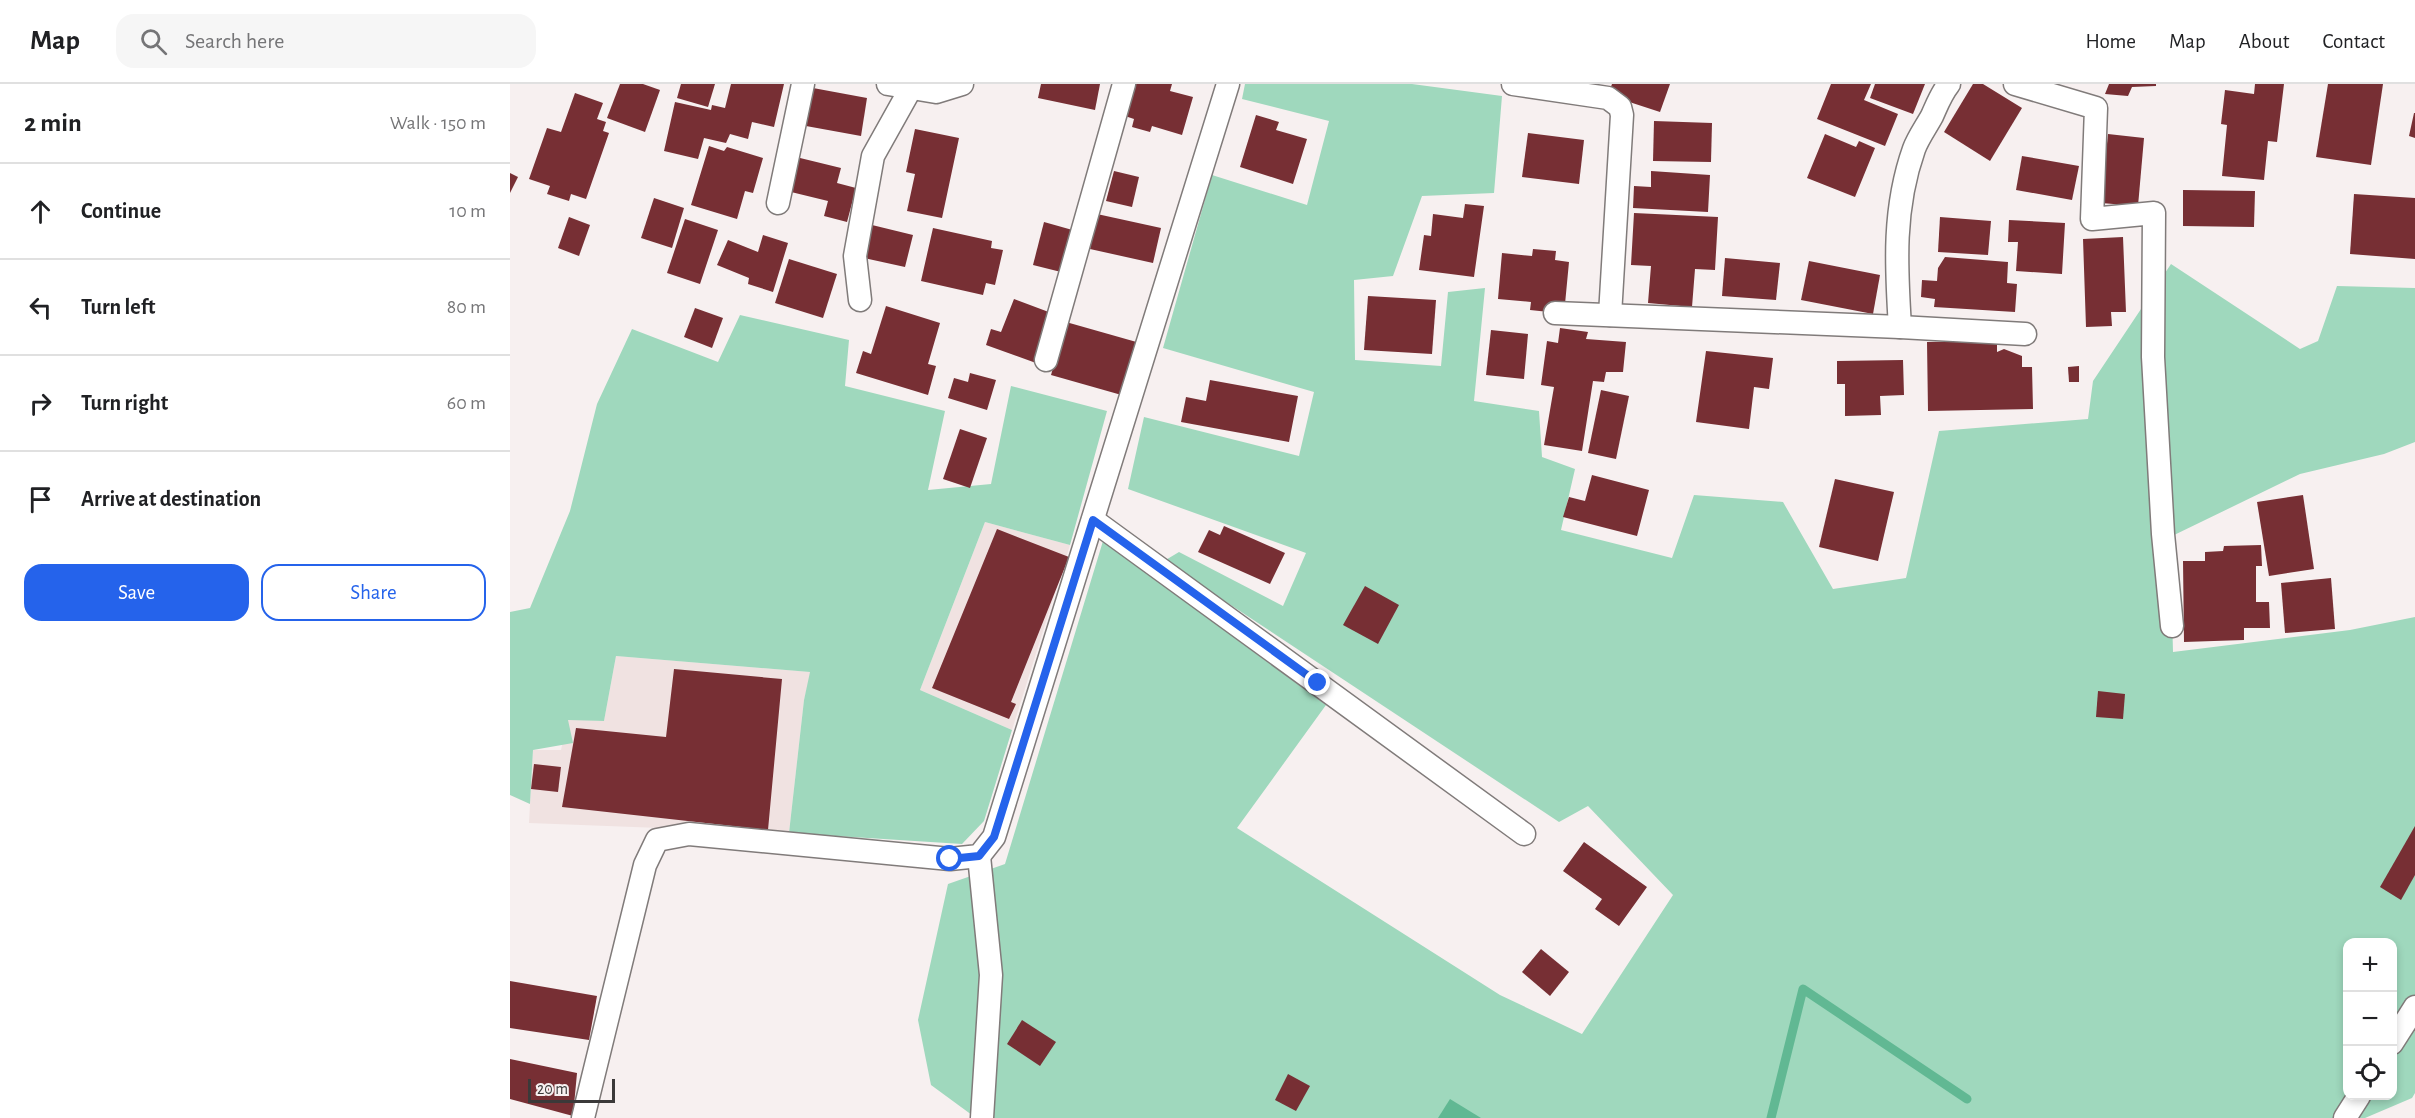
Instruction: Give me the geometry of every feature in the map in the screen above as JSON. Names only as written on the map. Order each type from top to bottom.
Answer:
[{"type":"street","points":[[778,202],[803,84]]},
{"type":"street","points":[[888,84],[936,92],[962,84]]},
{"type":"street","points":[[1046,360],[1124,84]]},
{"type":"street","points":[[982,1118],[991,975],[979,856],[994,837],[1228,84]]},
{"type":"street","points":[[1513,84],[1608,98],[1620,107],[1622,115],[1610,315]]},
{"type":"street","points":[[1900,327],[1896,249],[1903,191],[1915,147],[1932,116],[1940,95],[1949,84]]},
{"type":"street","points":[[2014,84],[2096,108],[2092,219],[2154,213],[2153,357],[2163,534],[2172,626]]},
{"type":"street","points":[[860,300],[855,256],[873,156],[911,88]]},
{"type":"street","points":[[1555,313],[2025,334]]},
{"type":"street","points":[[1093,520],[1524,834]]},
{"type":"street","points":[[583,1118],[645,865],[657,840],[689,834],[950,859],[979,856]]},
{"type":"street","points":[[2397,1035],[2415,1007]]},
{"type":"street","points":[[2345,1118],[2356,1100]]},
{"type":"shaded area","points":[[1245,84],[1412,84],[1502,96],[1494,193],[1422,196],[1393,276],[1354,280],[1355,360],[1441,366],[1448,292],[1485,288],[1474,401],[1539,411],[1542,457],[1575,469],[1561,530],[1672,558],[1694,495],[1783,502],[1833,589],[1906,578],[1939,431],[2088,419],[2093,381],[2171,264],[2300,349],[2318,341],[2337,286],[2415,288],[2415,442],[2384,454],[2300,474],[2170,537],[2173,652],[2350,630],[2415,617],[2415,1093],[2412,1098],[2365,1118],[976,1118],[931,1085],[918,1020],[948,884],[1005,864],[1103,541],[1326,705],[1237,828],[1500,995],[1582,1034],[1673,895],[1588,806],[1559,822],[1164,561],[1179,552],[1283,606],[1306,553],[1128,489],[1144,417],[1299,456],[1314,392],[1163,348],[1212,175],[1307,205],[1329,121],[1242,99]]},
{"type":"shaded area","points":[[740,315],[849,340],[845,386],[945,411],[928,490],[991,484],[1011,386],[1107,411],[1070,545],[985,522],[920,690],[1012,730],[984,821],[962,844],[789,833],[804,700],[810,672],[616,656],[604,721],[568,720],[573,743],[533,750],[530,804],[510,795],[510,612],[530,608],[570,511],[597,404],[632,329],[718,362]]},
{"type":"shaded area","points":[[985,522],[1070,545],[1012,730],[920,690]]},
{"type":"shaded area","points":[[616,656],[811,672],[804,700],[789,833],[529,823],[533,750],[561,750],[568,719],[604,721]]},
{"type":"shaded area","points":[[1450,1099],[1481,1118],[1438,1118]]},
{"type":"building","points":[[620,84],[643,84],[660,90],[645,132],[607,118]]},
{"type":"building","points":[[681,84],[715,84],[708,107],[677,98]]},
{"type":"building","points":[[731,84],[784,84],[774,127],[752,122],[748,139],[730,134],[726,143],[704,138],[698,159],[664,151],[675,102],[711,110],[712,105],[725,108]]},
{"type":"building","points":[[1041,84],[1100,84],[1095,110],[1038,98]]},
{"type":"building","points":[[1132,84],[1172,84],[1170,91],[1193,97],[1182,135],[1152,126],[1150,132],[1132,127],[1134,119],[1122,115]]},
{"type":"building","points":[[1612,84],[1670,84],[1660,112],[1608,95]]},
{"type":"building","points":[[1831,84],[1871,84],[1864,100],[1898,114],[1885,146],[1817,119]]},
{"type":"building","points":[[1875,84],[1925,84],[1913,114],[1870,98]]},
{"type":"building","points":[[1973,84],[1983,84],[2022,108],[1990,161],[1944,132]]},
{"type":"building","points":[[2109,84],[2156,84],[2156,86],[2132,87],[2128,96],[2105,94]]},
{"type":"building","points":[[2255,84],[2284,84],[2277,142],[2268,141],[2264,180],[2222,176],[2227,125],[2221,124],[2225,90],[2254,94]]},
{"type":"building","points":[[2328,84],[2383,84],[2371,165],[2316,157]]},
{"type":"building","points":[[813,88],[867,98],[861,136],[806,126]]},
{"type":"building","points":[[575,93],[603,103],[597,119],[606,122],[603,131],[609,133],[586,199],[571,194],[569,201],[547,194],[550,186],[529,179],[547,128],[561,132]]},
{"type":"building","points":[[2415,113],[2415,138],[2409,136]]},
{"type":"building","points":[[1256,115],[1279,122],[1276,130],[1307,139],[1293,184],[1240,167]]},
{"type":"building","points":[[1654,121],[1712,123],[1711,162],[1653,161]]},
{"type":"building","points":[[915,129],[959,138],[942,218],[907,211],[915,174],[906,172]]},
{"type":"building","points":[[1528,133],[1584,140],[1579,184],[1522,177]]},
{"type":"building","points":[[1825,134],[1856,147],[1859,141],[1875,148],[1855,197],[1807,178]]},
{"type":"building","points":[[2108,134],[2144,138],[2138,206],[2101,203]]},
{"type":"building","points":[[709,146],[724,151],[727,147],[763,158],[753,193],[745,191],[737,219],[691,205]]},
{"type":"building","points":[[2022,156],[2079,166],[2072,200],[2016,190]]},
{"type":"building","points":[[796,157],[841,168],[837,183],[856,188],[847,222],[824,216],[828,201],[787,191]]},
{"type":"building","points":[[1114,171],[1139,177],[1132,207],[1106,201]]},
{"type":"building","points":[[1651,171],[1710,175],[1708,212],[1633,208],[1634,186],[1651,187]]},
{"type":"building","points":[[510,173],[518,177],[510,193]]},
{"type":"building","points":[[2183,190],[2255,191],[2254,227],[2183,226]]},
{"type":"building","points":[[2354,194],[2415,198],[2415,259],[2350,254]]},
{"type":"building","points":[[654,198],[684,208],[672,248],[641,238]]},
{"type":"building","points":[[1465,204],[1484,206],[1474,277],[1419,270],[1424,235],[1431,236],[1433,214],[1463,218]]},
{"type":"building","points":[[1634,213],[1718,217],[1715,270],[1695,269],[1692,307],[1648,303],[1651,266],[1631,265]]},
{"type":"building","points":[[1097,214],[1161,228],[1153,263],[1090,249]]},
{"type":"building","points":[[569,217],[590,225],[579,256],[558,248]]},
{"type":"building","points":[[1940,217],[1991,221],[1988,255],[1938,252]]},
{"type":"building","points":[[685,219],[718,230],[700,284],[667,273]]},
{"type":"building","points":[[2009,220],[2065,223],[2062,274],[2016,271],[2018,242],[2008,242]]},
{"type":"building","points":[[1044,222],[1076,231],[1065,273],[1033,265]]},
{"type":"building","points":[[872,225],[913,235],[905,267],[864,258]]},
{"type":"building","points":[[933,228],[992,241],[991,248],[1003,250],[995,285],[986,283],[983,295],[921,281]]},
{"type":"building","points":[[763,235],[788,243],[773,292],[748,284],[749,278],[717,265],[728,240],[758,252]]},
{"type":"building","points":[[2123,237],[2126,312],[2111,312],[2112,326],[2086,327],[2083,239]]},
{"type":"building","points":[[1533,249],[1556,251],[1555,260],[1569,262],[1565,304],[1550,303],[1549,312],[1530,310],[1531,302],[1498,299],[1502,253],[1532,256]]},
{"type":"building","points":[[1945,257],[2008,262],[2007,283],[2017,284],[2015,312],[1934,307],[1935,299],[1921,297],[1922,280],[1937,281],[1938,268]]},
{"type":"building","points":[[1725,258],[1780,263],[1776,300],[1722,296]]},
{"type":"building","points":[[789,259],[837,274],[823,318],[775,303]]},
{"type":"building","points":[[1809,261],[1880,275],[1873,314],[1801,300]]},
{"type":"building","points":[[1368,296],[1436,300],[1432,354],[1364,350]]},
{"type":"building","points":[[1014,299],[1054,314],[1036,363],[986,345],[991,329],[1001,332]]},
{"type":"building","points":[[886,306],[940,323],[928,364],[936,366],[928,395],[856,373],[863,351],[871,354]]},
{"type":"building","points":[[695,308],[723,318],[712,348],[684,337]]},
{"type":"building","points":[[1066,322],[1140,343],[1125,396],[1051,375]]},
{"type":"building","points":[[1560,328],[1588,332],[1586,339],[1626,342],[1623,372],[1606,372],[1604,382],[1593,381],[1582,451],[1544,445],[1554,387],[1541,385],[1547,341],[1558,343]]},
{"type":"building","points":[[1491,330],[1528,334],[1524,379],[1486,375]]},
{"type":"building","points":[[1997,341],[1997,352],[2004,349],[2022,356],[2022,367],[2032,367],[2033,409],[1928,411],[1927,342]]},
{"type":"building","points":[[1706,351],[1773,358],[1769,389],[1754,387],[1749,429],[1696,422]]},
{"type":"building","points":[[1903,360],[1904,395],[1880,396],[1881,415],[1845,416],[1845,384],[1837,384],[1837,361]]},
{"type":"building","points":[[2079,366],[2079,382],[2069,382],[2068,367]]},
{"type":"building","points":[[970,373],[996,380],[987,410],[948,398],[954,378],[968,382]]},
{"type":"building","points":[[1210,380],[1298,396],[1289,442],[1181,422],[1186,397],[1206,401]]},
{"type":"building","points":[[1601,390],[1629,396],[1616,459],[1588,453]]},
{"type":"building","points":[[960,429],[987,438],[970,488],[943,479]]},
{"type":"building","points":[[1592,475],[1649,490],[1637,536],[1563,517],[1569,497],[1585,501]]},
{"type":"building","points":[[1835,479],[1894,492],[1878,561],[1819,547]]},
{"type":"building","points":[[2303,495],[2314,569],[2269,576],[2257,502]]},
{"type":"building","points":[[1224,526],[1285,553],[1270,584],[1198,552],[1209,530],[1220,535]]},
{"type":"building","points":[[997,529],[1069,557],[1011,702],[1016,704],[1009,719],[932,688]]},
{"type":"building","points":[[2261,545],[2262,566],[2256,566],[2256,602],[2269,602],[2270,628],[2244,628],[2244,640],[2184,642],[2183,561],[2205,561],[2205,552],[2223,551],[2224,546]]},
{"type":"building","points":[[2331,578],[2335,629],[2285,633],[2281,583]]},
{"type":"building","points":[[1365,586],[1399,605],[1378,644],[1343,625]]},
{"type":"building","points":[[674,669],[782,679],[768,830],[562,807],[576,728],[666,737]]},
{"type":"building","points":[[2098,691],[2125,694],[2123,719],[2096,717]]},
{"type":"building","points":[[534,764],[561,767],[558,792],[531,789]]},
{"type":"building","points":[[2415,826],[2415,875],[2401,900],[2380,887]]},
{"type":"building","points":[[1584,842],[1647,887],[1619,926],[1595,909],[1602,899],[1563,871]]},
{"type":"building","points":[[1541,949],[1569,972],[1550,996],[1522,972]]},
{"type":"building","points":[[510,981],[597,996],[589,1040],[510,1028]]},
{"type":"building","points":[[1022,1020],[1056,1042],[1040,1066],[1007,1044]]},
{"type":"building","points":[[510,1059],[577,1073],[573,1116],[510,1099]]},
{"type":"building","points":[[1288,1074],[1310,1086],[1296,1111],[1275,1100]]},
{"type":"waterway","points":[[1771,1118],[1803,989],[1967,1099]]},
{"type":"route","points":[[950,859],[979,856],[994,837],[1093,520],[1318,683]]}]
